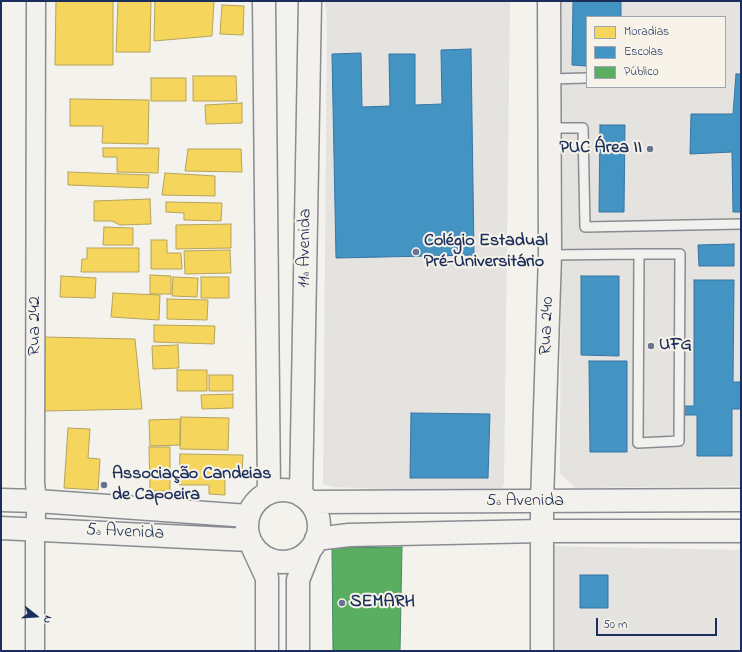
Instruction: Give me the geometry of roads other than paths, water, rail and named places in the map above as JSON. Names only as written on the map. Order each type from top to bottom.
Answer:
[{"type":"main road","points":[[264,1],[270,493]]},
{"type":"main road","name":"11ª Avenida","points":[[305,499],[310,1]]},
{"type":"main road","name":"Rua 240","points":[[542,651],[542,502],[550,255],[549,1]]},
{"type":"main road","points":[[267,651],[267,578],[251,543],[247,528],[248,516],[253,506],[260,498],[270,493],[286,491],[305,499],[315,510],[318,520],[313,545],[298,580],[298,651]]},
{"type":"main road","name":"5ª Avenida","points":[[305,499],[542,502],[741,500]]},
{"type":"main road","name":"5ª Avenida","points":[[1,500],[37,501],[248,516]]},
{"type":"main road","name":"5ª Avenida","points":[[1,528],[35,528],[251,543]]},
{"type":"main road","name":"5ª Avenida","points":[[313,545],[349,535],[542,531],[741,531]]},
{"type":"main road","points":[[251,543],[260,555],[270,560],[280,562],[291,562],[301,557],[313,545]]},
{"type":"street","name":"Rua 242","points":[[35,651],[35,528],[37,501],[35,460],[36,1]]},
{"type":"lane","points":[[549,79],[586,78]]},
{"type":"lane","points":[[550,128],[583,128],[585,227],[741,224]]},
{"type":"lane","points":[[550,255],[639,254],[680,254],[679,441],[638,443],[639,254]]},
{"type":"place","name":"PUC Área II","points":[[650,149]]},
{"type":"place","name":"Colégio Estadual Pré-Universitário","points":[[416,252]]},
{"type":"place","name":"UFG","points":[[651,346]]},
{"type":"place","name":"Associação Candeias de Capoeira","points":[[104,485]]},
{"type":"place","name":"SEMARH","points":[[342,603]]}]
